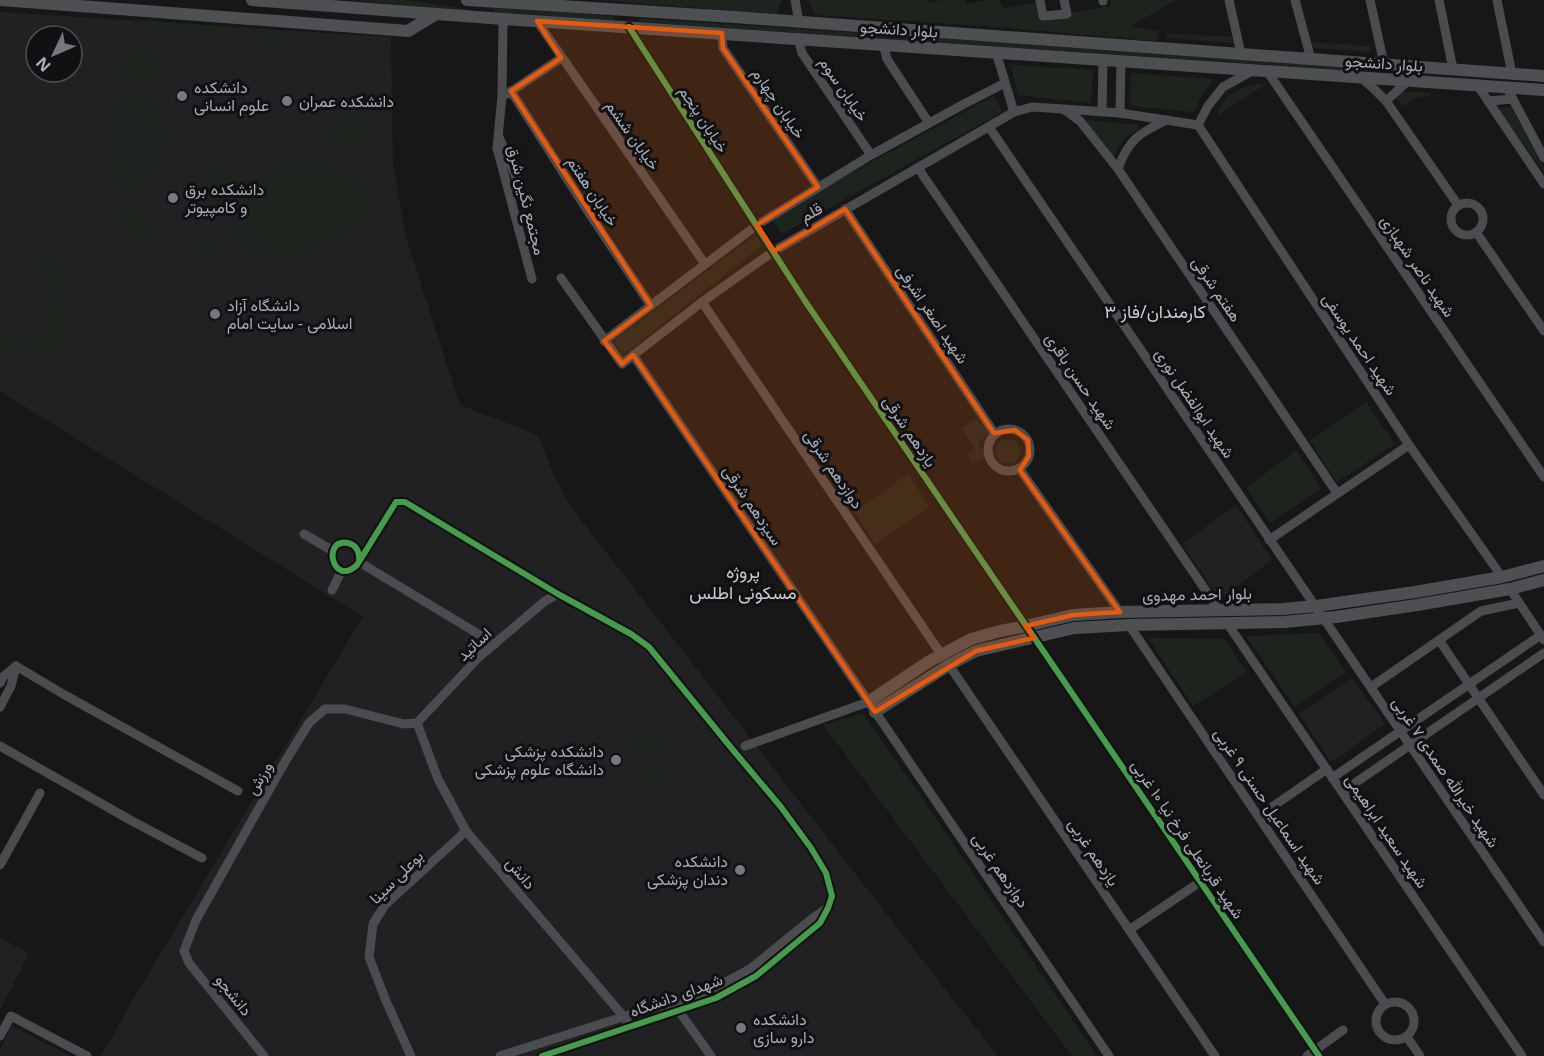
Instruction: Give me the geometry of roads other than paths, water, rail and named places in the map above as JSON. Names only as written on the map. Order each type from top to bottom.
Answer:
[{"type":"main road","points":[[2,0],[408,30],[436,14]]},
{"type":"main road","name":"بلوار دانشجو","points":[[252,0],[1386,79],[1478,86],[1510,93],[1544,90]]},
{"type":"main road","name":"بلوار دانشجو","points":[[467,0],[605,4],[629,10],[1544,76]]},
{"type":"main road","points":[[476,1],[476,17]]},
{"type":"main road","points":[[629,10],[629,27]]},
{"type":"main road","points":[[1384,64],[1386,79]]},
{"type":"main road","name":"بلوار احمد مهدوی","points":[[868,702],[941,654],[971,639],[1072,615],[1316,606],[1502,577],[1544,566]]},
{"type":"main road","points":[[1502,577],[1510,589]]},
{"type":"main road","name":"بلوار احمد مهدوی","points":[[875,712],[949,665],[976,651],[1074,628],[1284,622],[1324,618],[1510,589],[1544,580]]},
{"type":"street","points":[[795,0],[799,22]]},
{"type":"street","points":[[1040,0],[1043,16],[1066,14],[1064,0]]},
{"type":"street","points":[[1229,0],[1241,54]]},
{"type":"street","points":[[1295,0],[1311,59]]},
{"type":"street","points":[[1370,0],[1384,64]]},
{"type":"street","points":[[1439,0],[1453,69]]},
{"type":"street","points":[[1497,0],[1512,74]]},
{"type":"street","name":"مجتمع نگین شرق","points":[[503,19],[506,94],[497,148],[532,279]]},
{"type":"street","name":"خیابان ششم","points":[[537,21],[705,264]]},
{"type":"street","name":"خیابان پنجم","points":[[629,27],[774,251]]},
{"type":"street","name":"خیابان چهارم","points":[[722,33],[723,48],[818,187]]},
{"type":"street","name":"خیابان سوم","points":[[798,38],[802,53],[871,155]]},
{"type":"street","points":[[883,44],[887,59],[929,123]]},
{"type":"street","points":[[996,52],[1014,112],[1032,107],[1120,113],[1198,125],[1208,106],[1223,87],[1253,70]]},
{"type":"street","points":[[506,94],[561,58]]},
{"type":"street","points":[[1102,112],[1103,60]]},
{"type":"street","points":[[1120,113],[1121,61]]},
{"type":"street","name":"شهید ناصر شهبازی","points":[[1267,71],[1544,477]]},
{"type":"street","points":[[1360,78],[1386,101],[1458,205]]},
{"type":"street","points":[[1386,101],[1408,81]]},
{"type":"street","points":[[604,341],[757,225],[871,155],[1005,83]]},
{"type":"street","points":[[1478,86],[1544,184]]},
{"type":"street","points":[[1488,101],[1510,93],[1544,158]]},
{"type":"street","name":"خیابان هفتم","points":[[506,94],[651,306]]},
{"type":"street","name":"هفتم شرقی","points":[[1063,109],[1080,121],[1118,170],[1337,493]]},
{"type":"street","name":"قلم","points":[[633,355],[774,251],[1014,112]]},
{"type":"street","points":[[1118,170],[1131,142],[1146,130],[1167,120]]},
{"type":"street","name":"شهید احمد یوسفی","points":[[1198,125],[1409,445],[1502,577]]},
{"type":"street","name":"شهید ابوالفضل نوری","points":[[989,127],[1316,606]]},
{"type":"street","points":[[498,135],[517,180]]},
{"type":"street","name":"شهید حسن باقری","points":[[918,168],[1219,610]]},
{"type":"street","points":[[1466,202],[1474,204],[1480,210],[1483,222],[1476,232],[1464,234],[1454,228],[1451,216],[1458,205],[1466,202]]},
{"type":"street","name":"شهید اصغر اشرفی","points":[[845,210],[995,434]]},
{"type":"street","points":[[1476,232],[1544,331]]},
{"type":"street","name":"یازدهم شرقی","points":[[774,251],[805,301],[1034,638]]},
{"type":"street","points":[[561,278],[622,364],[633,355]]},
{"type":"street","name":"دوازدهم شرقی","points":[[702,302],[941,654]]},
{"type":"street","name":"سیزدهم شرقی","points":[[633,355],[868,702]]},
{"type":"street","points":[[1004,429],[1020,432],[1028,440],[1027,461],[1019,468],[1008,471],[998,468],[990,459],[988,449],[995,434],[1004,429]]},
{"type":"street","points":[[1269,540],[1409,445]]},
{"type":"street","points":[[1019,468],[1120,612]]},
{"type":"street","points":[[358,562],[359,553],[351,544],[338,545],[333,551],[333,562],[338,568],[352,569],[358,562],[396,502],[405,502],[558,594]]},
{"type":"street","points":[[304,534],[333,551]]},
{"type":"street","points":[[358,562],[495,644]]},
{"type":"street","points":[[332,590],[342,570]]},
{"type":"street","points":[[1259,816],[1400,732],[1542,638],[1510,589]]},
{"type":"street","name":"اساتید","points":[[417,723],[479,657],[545,601],[558,594]]},
{"type":"street","name":"شهدای دانشگاه","points":[[542,1056],[565,1052],[630,1026],[750,969],[828,908],[832,896],[826,873],[782,807],[649,647],[631,634],[558,594]]},
{"type":"street","points":[[1371,687],[1481,610],[1519,603]]},
{"type":"street","name":"شهید خیرالله صمدی ۷ غربی","points":[[1316,606],[1544,942]]},
{"type":"street","name":"شهید سعید ابراهیمی","points":[[1227,623],[1522,1056]]},
{"type":"street","name":"شهید اسماعیل حسنی ۹ غربی","points":[[1129,626],[1384,1004]]},
{"type":"street","name":"شهید قربانعلی فرخ نیا ۱۰ غربی","points":[[1034,638],[1314,1054]]},
{"type":"street","points":[[1439,640],[1544,795]]},
{"type":"street","points":[[1342,792],[1544,653]]},
{"type":"street","name":"یازدهم غربی","points":[[949,665],[1215,1056]]},
{"type":"street","points":[[0,683],[3,677],[16,666]]},
{"type":"street","points":[[0,707],[11,686],[16,666]]},
{"type":"street","points":[[16,666],[238,791]]},
{"type":"street","points":[[745,746],[868,702]]},
{"type":"street","name":"دوازدهم غربی","points":[[868,702],[1109,1056]]},
{"type":"street","name":"ورزش","points":[[184,951],[196,920],[309,723],[326,709],[345,709],[405,724],[417,723]]},
{"type":"street","name":"دانش","points":[[417,723],[438,779],[466,831],[630,1026]]},
{"type":"street","points":[[0,746],[202,858]]},
{"type":"street","points":[[0,865],[40,792]]},
{"type":"street","name":"بوعلی سینا","points":[[411,1056],[369,957],[373,924],[385,905],[466,831]]},
{"type":"street","points":[[1129,930],[1200,882]]},
{"type":"street","name":"دانشجو","points":[[184,951],[189,963],[264,1056]]},
{"type":"street","points":[[1396,1001],[1408,1005],[1414,1016],[1414,1028],[1407,1037],[1395,1041],[1383,1037],[1376,1027],[1377,1014],[1384,1004],[1396,1001]]},
{"type":"street","points":[[676,1006],[711,1056]]},
{"type":"street","name":"شهدای دانشگاه","points":[[500,1056],[624,1017],[676,1006]]},
{"type":"street","points":[[0,1036],[11,1016],[87,1056]]},
{"type":"street","points":[[1314,1054],[1342,1030]]},
{"type":"street","points":[[561,1036],[565,1052]]},
{"type":"street","points":[[1407,1037],[1420,1056]]},
{"type":"place","name":"دانشکده علوم انسانی","points":[[182,96]]},
{"type":"place","name":"دانشکده عمران","points":[[287,101]]},
{"type":"place","name":"دانشکده برق و کامپیوتر","points":[[173,198]]},
{"type":"place","name":"دانشگاه آزاد اسلامی - سایت امام","points":[[215,314]]},
{"type":"place","name":"دانشکده پزشکی دانشگاه علوم پزشکی","points":[[616,760]]},
{"type":"place","name":"دانشکده دندان پزشکی","points":[[740,870]]},
{"type":"place","name":"دانشکده دارو سازی","points":[[741,1028]]},
{"type":"district","name":"کارمندان/فاز ۳","points":[[1155,312]]},
{"type":"district","name":"پروژه مسکونی اطلس","points":[[743,582]]}]
